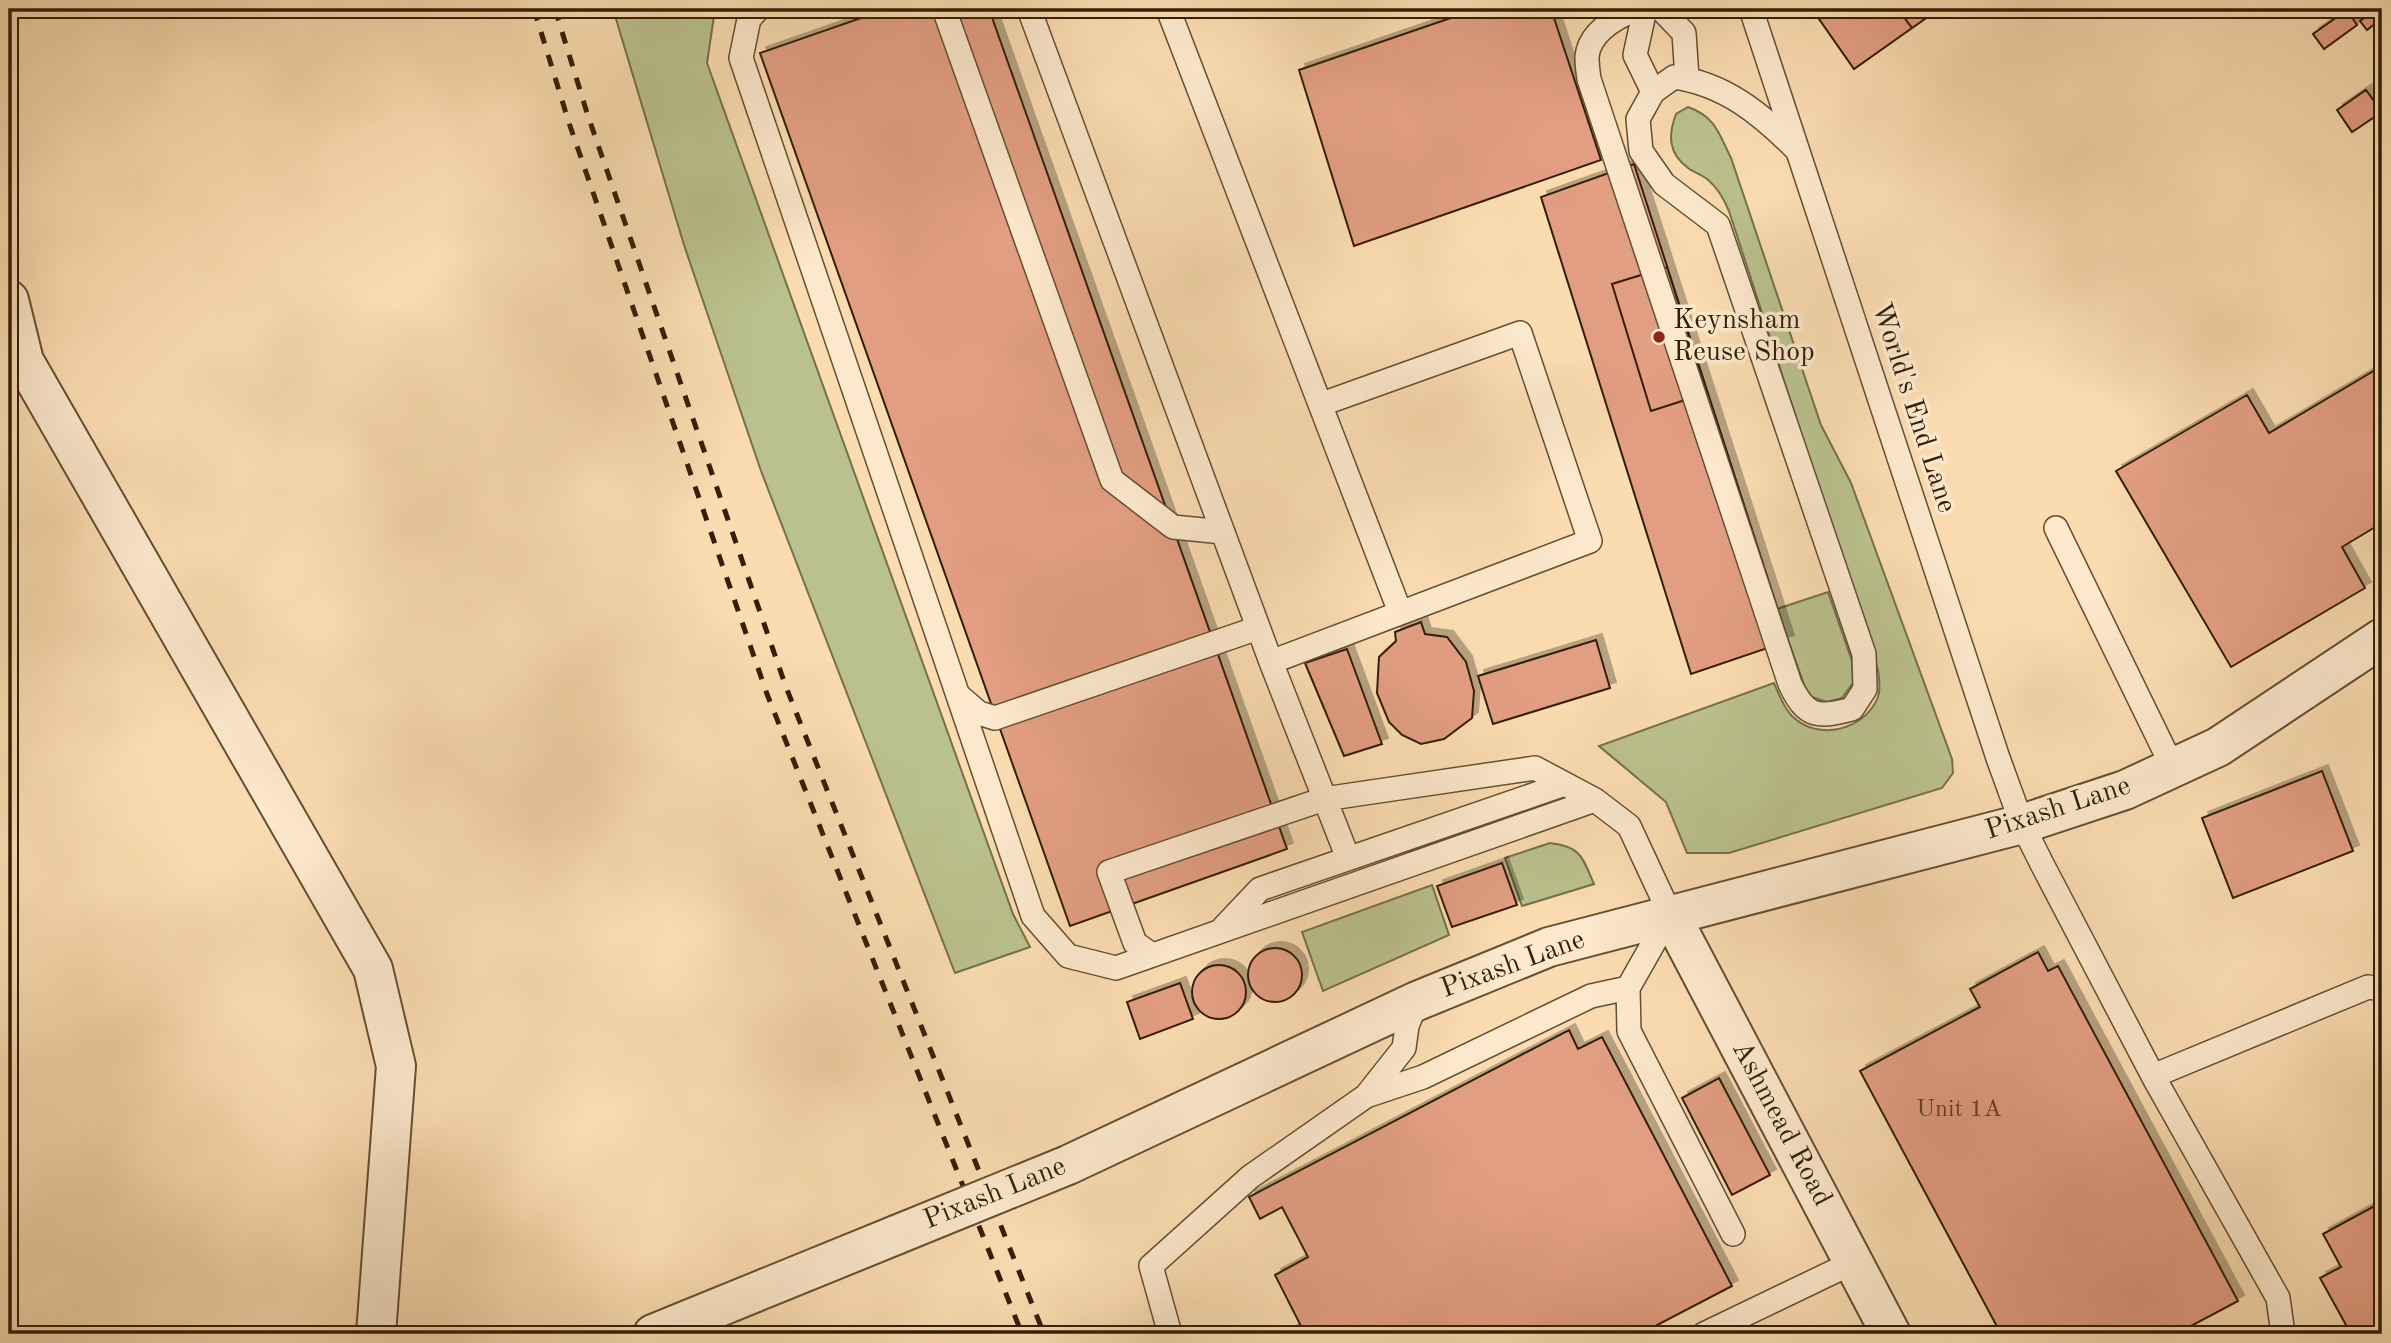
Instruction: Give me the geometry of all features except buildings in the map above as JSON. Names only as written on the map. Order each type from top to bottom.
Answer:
[{"type":"street","points":[[9,300],[24,361],[373,969],[397,1066],[376,1334]]},
{"type":"street","name":"Pixash Lane","points":[[653,1334],[1068,1165],[1417,1001],[1549,947],[2022,824],[2125,790],[2218,747],[2382,638]]},
{"type":"street","name":"Ashmead Road","points":[[1670,914],[1891,1334]]},
{"type":"lane","points":[[758,9],[749,19],[741,58],[1033,916],[1068,956],[1116,968],[1595,800]]},
{"type":"lane","points":[[944,9],[1112,480],[1173,527],[1223,532]]},
{"type":"lane","points":[[1029,9],[1270,662],[1348,858]]},
{"type":"lane","points":[[1168,9],[1400,612]]},
{"type":"lane","points":[[1636,9],[1619,16],[1600,31],[1587,54],[1589,79],[1790,684],[1798,702],[1810,711],[1828,715],[1852,709],[1865,688],[1864,654],[1718,225],[1664,184],[1641,151],[1638,119],[1653,92],[1674,76],[1686,78],[1720,90],[1744,103],[1771,124],[1796,149]]},
{"type":"lane","points":[[1646,9],[1635,55],[1653,92]]},
{"type":"lane","points":[[1661,9],[1684,33],[1686,78]]},
{"type":"lane","name":"World's End Lane","points":[[1751,9],[2022,824],[2153,1076],[2278,1298],[2283,1334]]},
{"type":"lane","points":[[1270,662],[1590,541],[1520,333],[1322,404]]},
{"type":"lane","points":[[2056,528],[2173,768]]},
{"type":"lane","points":[[958,695],[979,713],[995,718],[1258,628]]},
{"type":"lane","points":[[1152,955],[1135,943],[1109,872],[1324,799],[1535,768],[1595,800],[1629,826],[1670,914],[1628,988],[1629,1031],[1733,1234]]},
{"type":"lane","points":[[1220,930],[1260,890],[1565,784]]},
{"type":"lane","points":[[2153,1076],[2368,987],[2382,989]]},
{"type":"lane","points":[[1170,1334],[1151,1266],[1250,1177],[1366,1096],[1423,1077],[1591,996],[1628,988]]},
{"type":"lane","points":[[1366,1096],[1404,1048],[1407,1026],[1417,1001]]},
{"type":"lane","points":[[1704,1334],[1854,1262]]},
{"type":"green space","points":[[613,9],[715,9],[707,63],[1013,914],[1030,947],[955,973],[761,471],[684,245]]},
{"type":"green space","points":[[1688,107],[1711,121],[1731,158],[1821,425],[1851,483],[1952,759],[1953,773],[1942,788],[1729,853],[1687,853],[1666,802],[1599,746],[1774,683],[1786,709],[1803,724],[1815,729],[1840,729],[1863,718],[1872,708],[1878,697],[1880,683],[1729,211],[1714,186],[1681,162],[1673,150],[1671,136],[1676,114]]},
{"type":"green space","points":[[1828,592],[1852,661],[1853,683],[1842,698],[1827,702],[1812,697],[1805,687],[1777,609]]},
{"type":"green space","points":[[1550,843],[1569,847],[1580,855],[1594,884],[1522,906],[1505,858]]},
{"type":"green space","points":[[1432,885],[1449,935],[1323,991],[1302,932]]},
{"type":"railway","points":[[534,9],[569,123],[767,694],[1022,1334]]},
{"type":"railway","points":[[555,9],[588,116],[786,687],[1044,1334]]},
{"type":"place","name":"Keynsham Reuse Shop","points":[[1659,337]]}]
